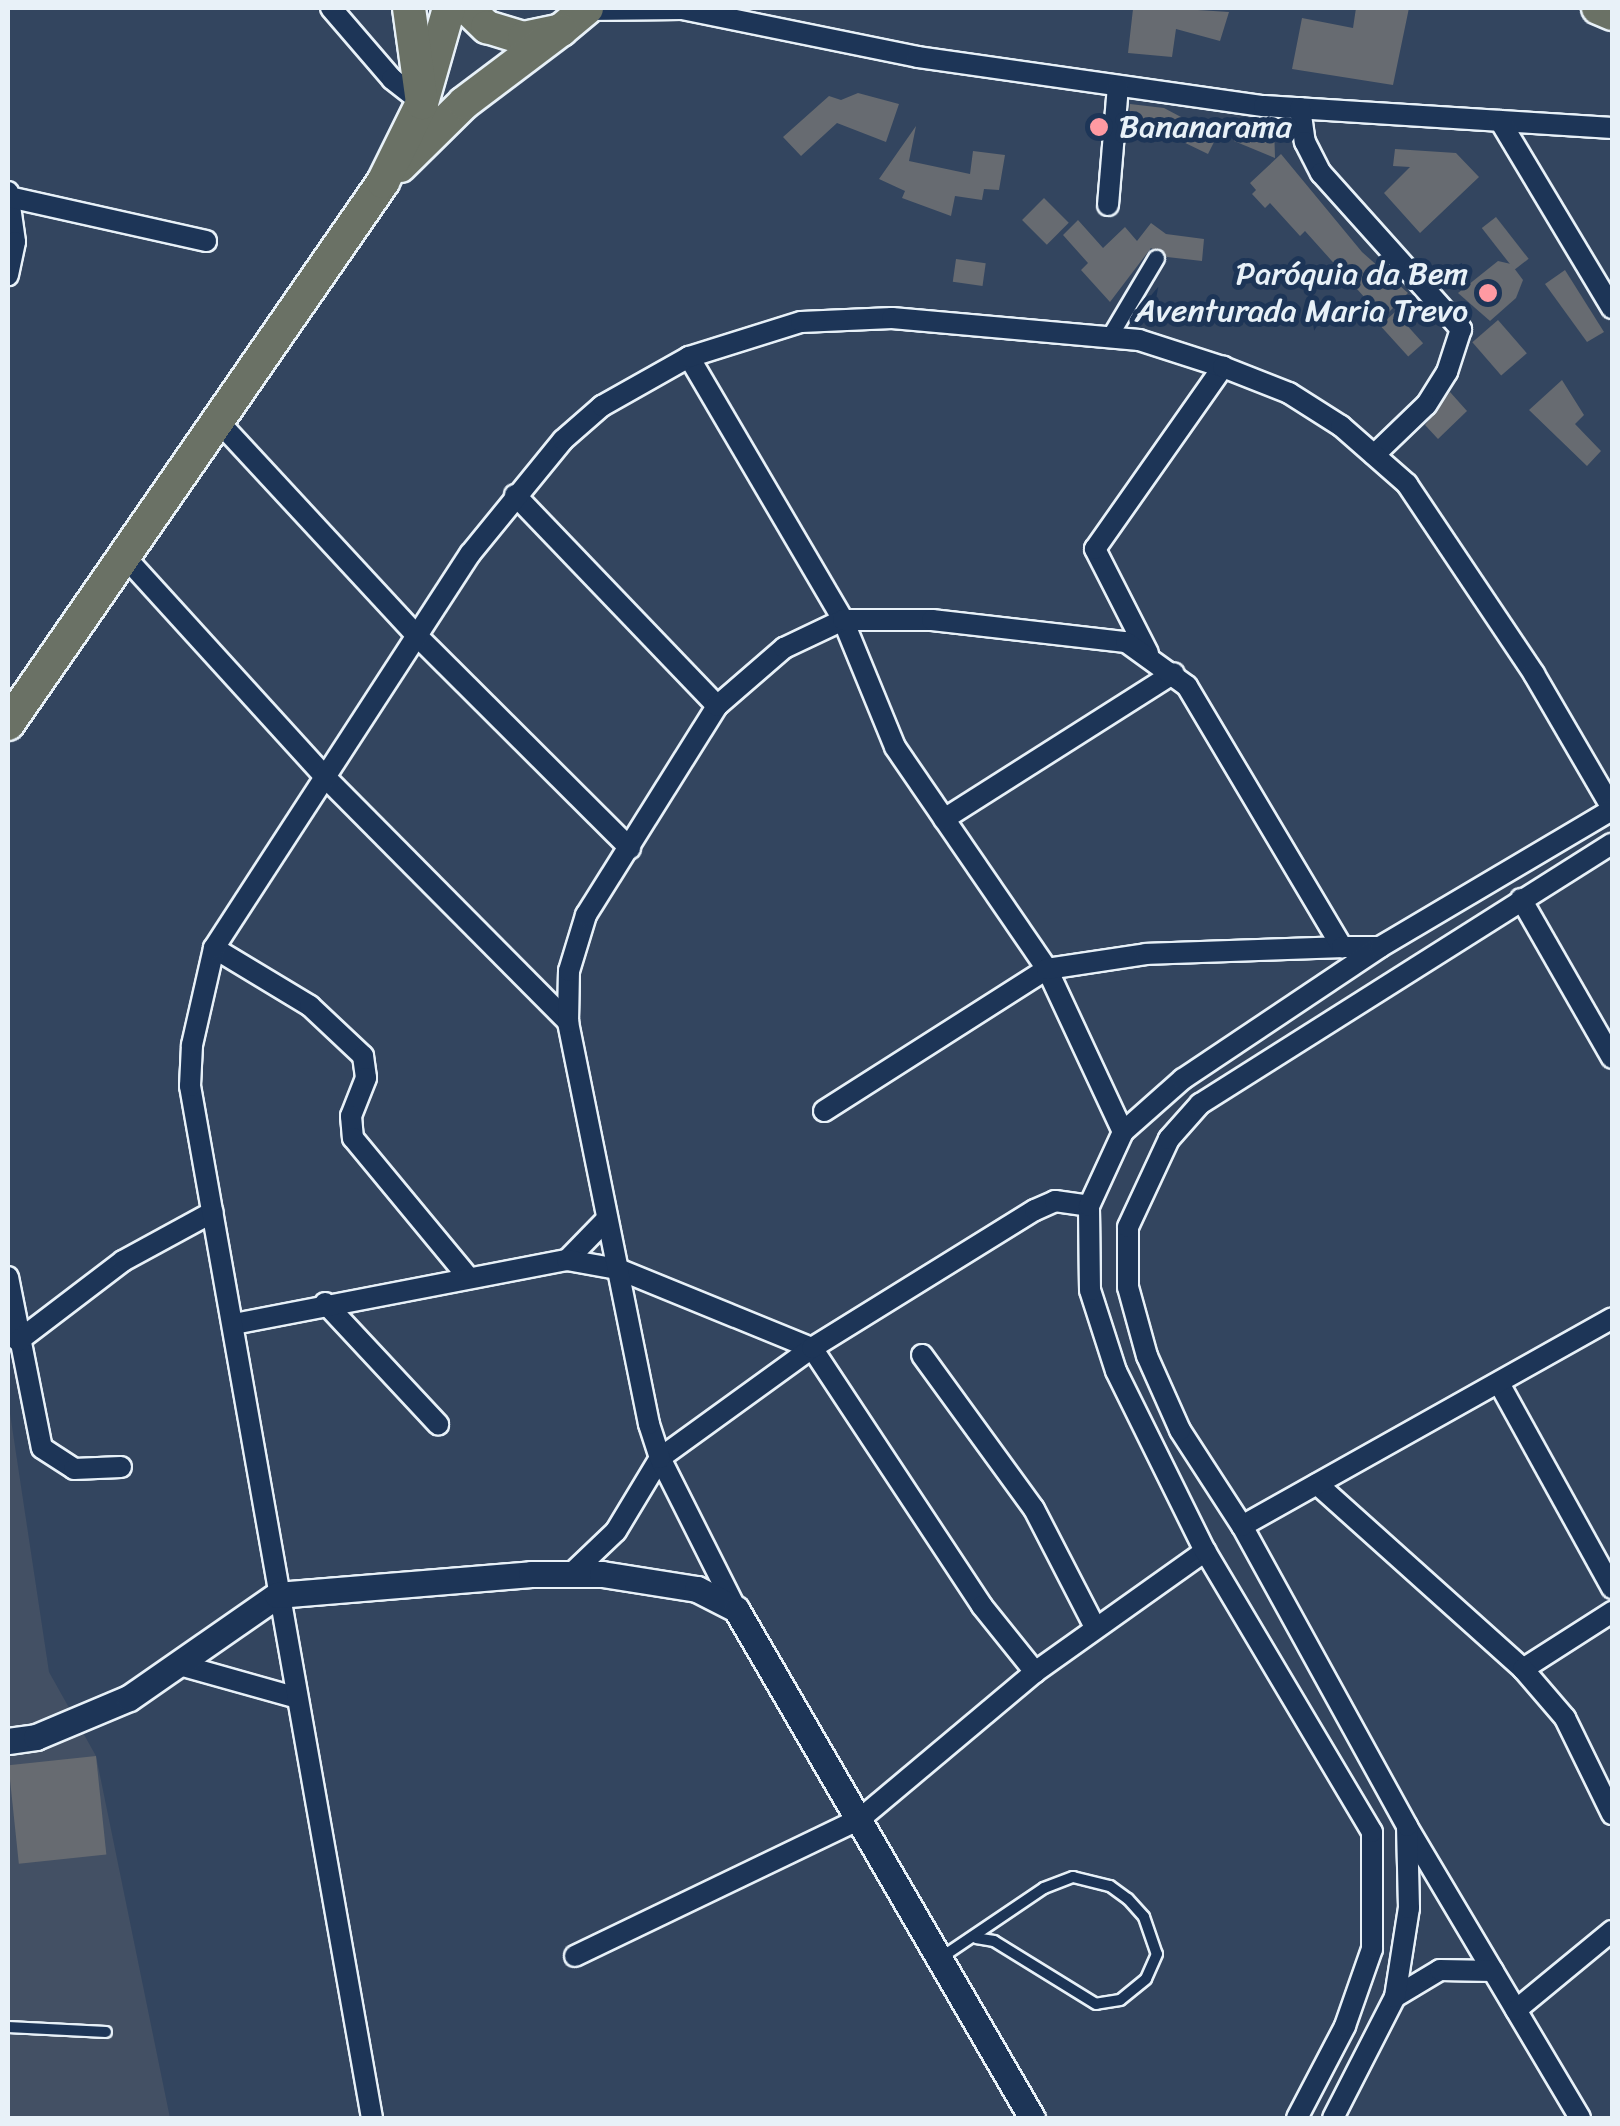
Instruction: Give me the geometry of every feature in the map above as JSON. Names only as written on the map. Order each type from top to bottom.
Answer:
[{"type":"main road","points":[[410,8],[422,103]]},
{"type":"main road","points":[[8,724],[383,182],[422,103],[448,8]]},
{"type":"main road","points":[[466,8],[505,35],[578,16]]},
{"type":"main road","points":[[1598,8],[1612,14]]},
{"type":"main road","points":[[383,182],[464,104],[578,16]]},
{"type":"street","points":[[332,8],[392,79],[422,103],[464,104]]},
{"type":"street","points":[[578,16],[681,8],[918,57],[1118,86],[1300,108],[1612,128]]},
{"type":"street","points":[[1108,205],[1118,86]]},
{"type":"street","points":[[1300,108],[1305,142],[1321,173],[1461,329],[1448,372],[1426,405],[1374,455]]},
{"type":"street","points":[[1500,121],[1612,308]]},
{"type":"street","points":[[8,275],[16,242],[8,195],[206,241]]},
{"type":"street","points":[[1109,337],[1156,258]]},
{"type":"street","points":[[372,2118],[294,1697],[234,1324],[190,1086],[200,996],[214,948],[514,495],[602,406],[688,357],[800,322],[892,318],[1109,337],[1224,367],[1289,392],[1374,455],[1438,524],[1612,809],[1380,946],[1223,1050],[1124,1132],[1089,1206],[1090,1290],[1116,1371],[1205,1551],[1372,1832],[1372,1949],[1345,2026],[1297,2118]]},
{"type":"street","points":[[688,357],[843,620],[895,747],[1047,968],[1124,1132]]},
{"type":"street","points":[[1148,653],[1095,550],[1224,367]]},
{"type":"street","points":[[218,421],[419,638],[630,848]]},
{"type":"street","points":[[514,495],[718,706]]},
{"type":"street","points":[[125,556],[326,778],[568,1022]]},
{"type":"street","points":[[1032,2118],[736,1610],[660,1458],[568,1022],[569,972],[586,915],[718,706],[784,648],[843,620],[1099,634],[1148,653],[1174,673],[1342,947]]},
{"type":"street","points":[[944,819],[1174,673]]},
{"type":"street","points":[[1580,2118],[1407,1826],[1242,1526],[1180,1430],[1147,1356],[1128,1287],[1128,1227],[1147,1178],[1200,1104],[1612,844]]},
{"type":"street","points":[[1520,899],[1612,1058]]},
{"type":"street","points":[[824,1111],[1047,968],[1146,954],[1380,946]]},
{"type":"street","points":[[214,948],[310,1006],[364,1056],[366,1078],[351,1116],[353,1138],[467,1276]]},
{"type":"street","points":[[570,1574],[616,1531],[660,1458],[812,1348],[1035,1210],[1055,1202],[1089,1206]]},
{"type":"street","points":[[18,1340],[123,1260],[214,1212]]},
{"type":"street","points":[[567,1260],[607,1219]]},
{"type":"street","points":[[234,1324],[326,1303],[567,1260],[618,1269],[812,1348],[982,1606],[1035,1672]]},
{"type":"street","points":[[8,1276],[42,1448],[74,1469],[120,1467]]},
{"type":"street","points":[[326,1303],[438,1424]]},
{"type":"street","points":[[1242,1526],[1612,1318]]},
{"type":"street","points":[[922,1355],[1034,1508],[1095,1627]]},
{"type":"street","points":[[1500,1384],[1612,1588]]},
{"type":"street","points":[[1317,1484],[1390,1556],[1523,1669],[1565,1718],[1612,1814]]},
{"type":"street","points":[[574,1956],[860,1819],[1035,1672],[1205,1551]]},
{"type":"street","points":[[8,1741],[90,1717],[180,1664],[277,1594],[570,1574],[698,1588],[736,1610]]},
{"type":"street","points":[[1523,1669],[1612,1612]]},
{"type":"street","points":[[180,1664],[294,1697]]},
{"type":"street","points":[[1333,2118],[1395,1997],[1409,1908],[1407,1826]]},
{"type":"street","points":[[1516,2010],[1612,1932]]},
{"type":"street","points":[[1395,1997],[1440,1970],[1494,1971]]},
{"type":"lane","points":[[942,1958],[1044,1888],[1073,1877],[1110,1886],[1128,1899],[1144,1917],[1157,1954],[1146,1979],[1120,2000],[1096,2004],[994,1942],[976,1938]]},
{"type":"lane","points":[[8,2027],[106,2032]]},
{"type":"shaded area","points":[[8,1400],[49,1672],[96,1756],[170,2118],[8,2118]]},
{"type":"building","points":[[1356,8],[1409,8],[1393,85],[1292,69],[1302,18],[1353,28]]},
{"type":"building","points":[[1133,9],[1229,12],[1220,41],[1176,29],[1172,57],[1128,53]]},
{"type":"building","points":[[858,93],[899,104],[886,142],[837,123],[801,156],[783,137],[829,96],[841,100]]},
{"type":"building","points":[[1130,104],[1164,108],[1217,136],[1208,154],[1177,139],[1180,132],[1128,126]]},
{"type":"building","points":[[1239,124],[1274,125],[1275,158],[1234,141]]},
{"type":"building","points":[[916,126],[909,161],[970,174],[973,151],[1005,155],[999,190],[984,189],[982,200],[955,196],[951,216],[902,198],[905,191],[879,179]]},
{"type":"building","points":[[1395,149],[1456,153],[1479,177],[1420,233],[1384,193],[1410,167],[1393,166]]},
{"type":"building","points":[[1281,154],[1362,252],[1408,293],[1383,318],[1305,231],[1300,236],[1270,203],[1265,208],[1252,194],[1256,190],[1250,183]]},
{"type":"building","points":[[1044,198],[1069,223],[1047,245],[1022,220]]},
{"type":"building","points":[[1496,217],[1529,259],[1514,270],[1482,228]]},
{"type":"building","points":[[1078,220],[1103,248],[1125,227],[1137,241],[1151,223],[1166,234],[1204,239],[1202,261],[1167,257],[1151,248],[1110,302],[1081,270],[1088,263],[1063,235]]},
{"type":"building","points":[[956,259],[986,263],[983,286],[953,282]]},
{"type":"building","name":"Paróquia da Bem Aventurada Maria Trevo","points":[[1498,261],[1511,264],[1523,280],[1516,298],[1490,321],[1458,293]]},
{"type":"building","points":[[1565,270],[1604,332],[1587,342],[1545,284]]},
{"type":"building","points":[[1395,312],[1423,343],[1408,357],[1380,325]]},
{"type":"building","points":[[1498,320],[1527,353],[1501,376],[1472,342]]},
{"type":"building","points":[[1562,380],[1584,415],[1575,424],[1601,451],[1587,466],[1529,410]]},
{"type":"building","points":[[1450,392],[1467,411],[1438,439],[1425,425]]},
{"type":"building","points":[[96,1756],[106,1854],[19,1864],[8,1765]]},
{"type":"place","name":"Bananarama","points":[[1099,127]]},
{"type":"place","name":"Paróquia da Bem Aventurada Maria Trevo","points":[[1488,293]]}]
